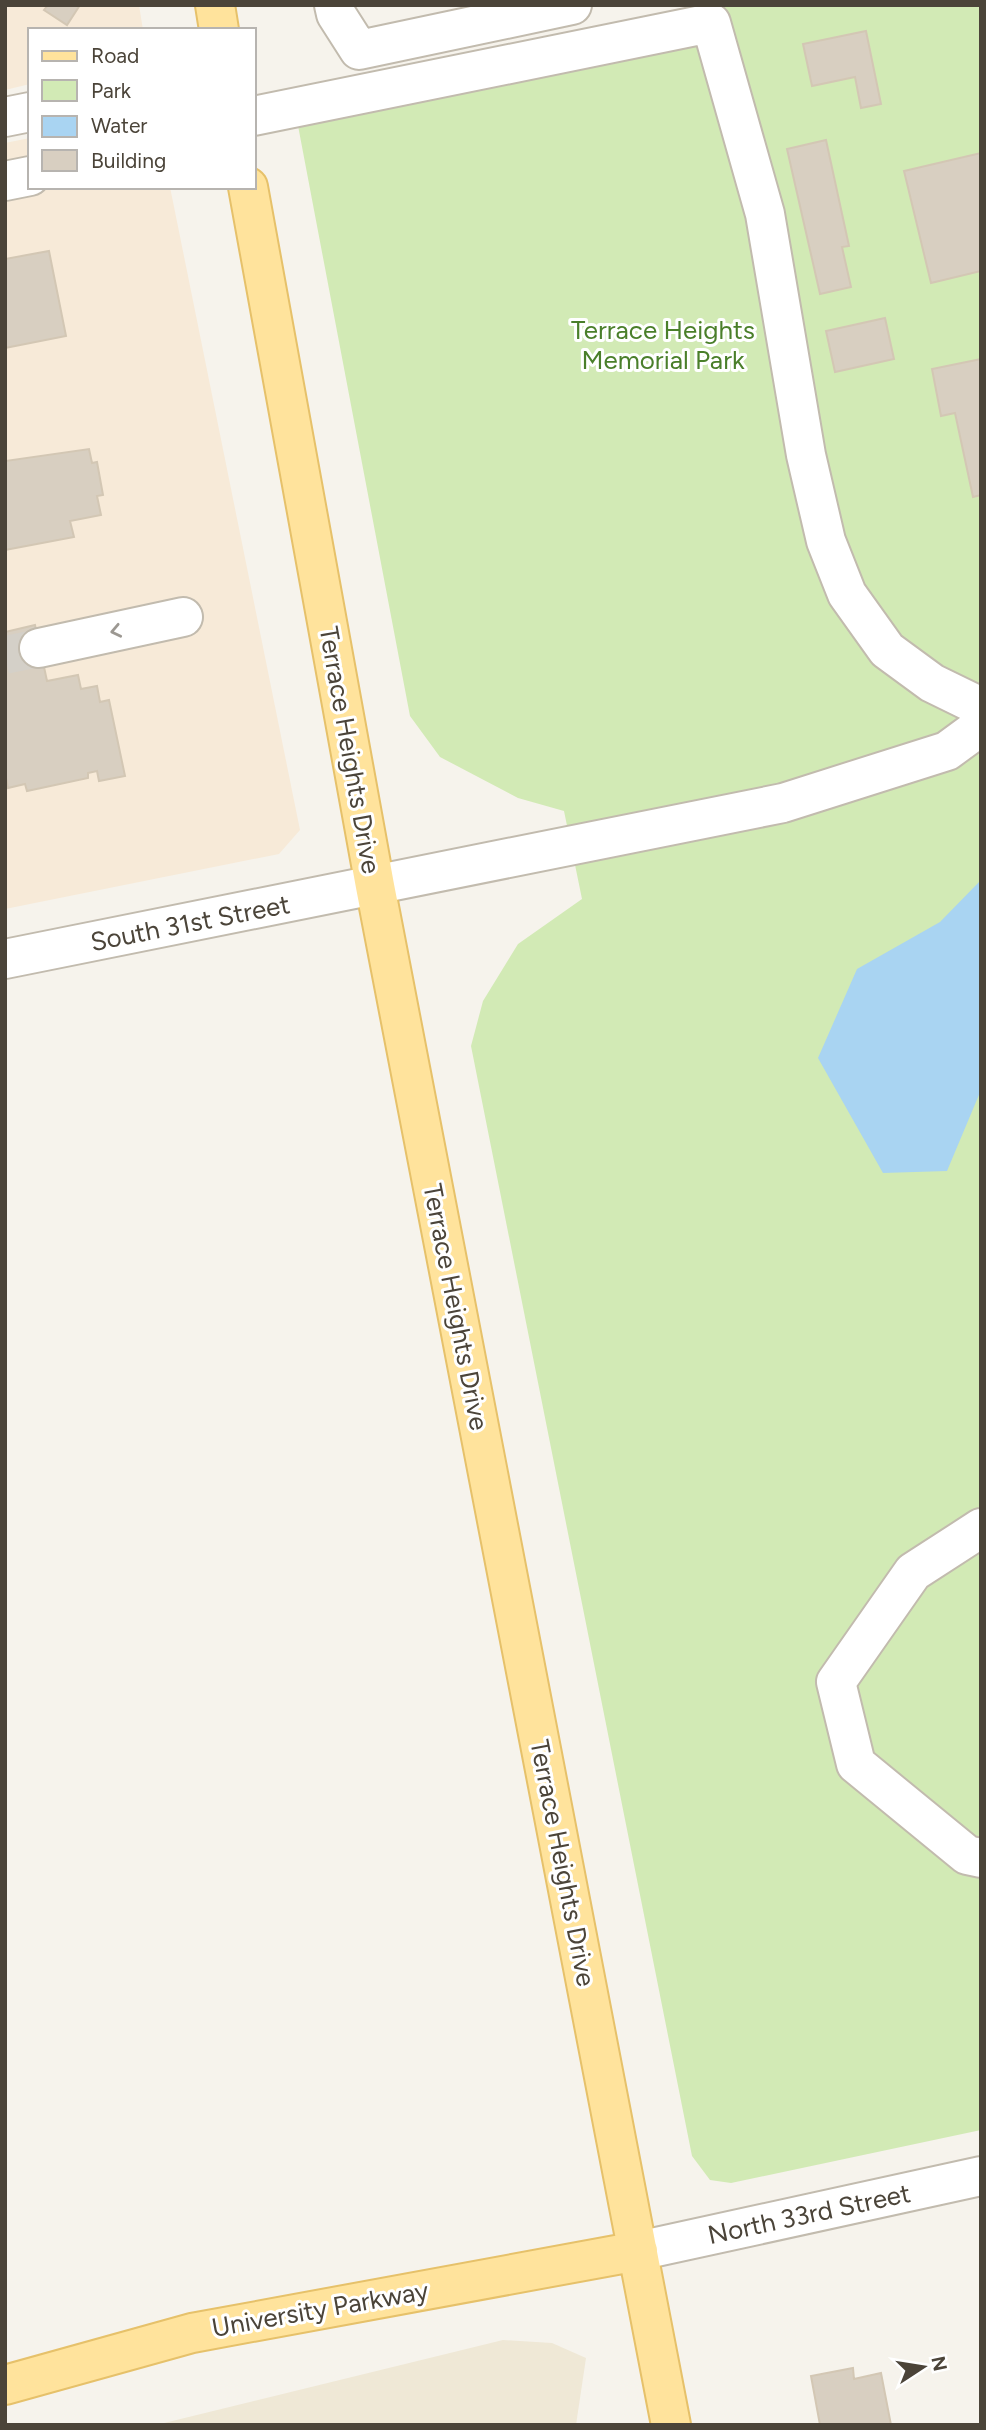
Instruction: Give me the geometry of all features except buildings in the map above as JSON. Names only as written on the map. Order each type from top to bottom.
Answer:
[{"type":"main road","points":[[215,5],[219,28]]},
{"type":"main road","name":"Terrace Heights Drive","points":[[248,189],[375,886],[671,2425]]},
{"type":"main road","name":"University Parkway","points":[[5,2385],[192,2333],[638,2251]]},
{"type":"street","points":[[334,5],[336,14],[359,50],[572,5]]},
{"type":"street","points":[[256,116],[711,23],[765,214],[806,455],[826,541],[847,594],[887,650],[932,683],[981,707]]},
{"type":"street","points":[[5,117],[28,112]]},
{"type":"street","points":[[5,181],[28,176]]},
{"type":"street","points":[[39,648],[183,617]]},
{"type":"street","name":"South 31st Street","points":[[5,959],[783,803],[947,751],[981,726]]},
{"type":"street","points":[[981,1528],[913,1572],[836,1682],[856,1764],[967,1854],[981,1858]]},
{"type":"street","name":"North 33rd Street","points":[[638,2251],[981,2176]]},
{"type":"shaded area","points":[[5,5],[139,5],[143,28],[28,28],[28,84],[5,90]]},
{"type":"shaded area","points":[[28,138],[28,189],[170,189],[300,830],[279,854],[5,909],[5,143]]},
{"type":"shaded area","points":[[503,2340],[552,2343],[586,2358],[576,2425],[156,2425]]},
{"type":"green space","name":"Terrace Heights Memorial Park","points":[[726,5],[981,5],[981,2130],[731,2183],[710,2180],[692,2156],[471,1046],[483,1001],[518,944],[582,899],[564,811],[518,798],[440,757],[410,716],[292,94]]},
{"type":"water","points":[[981,880],[981,1090],[947,1171],[883,1173],[818,1058],[857,969],[940,922]]},
{"type":"tunnel","points":[[5,655],[39,648]]}]
